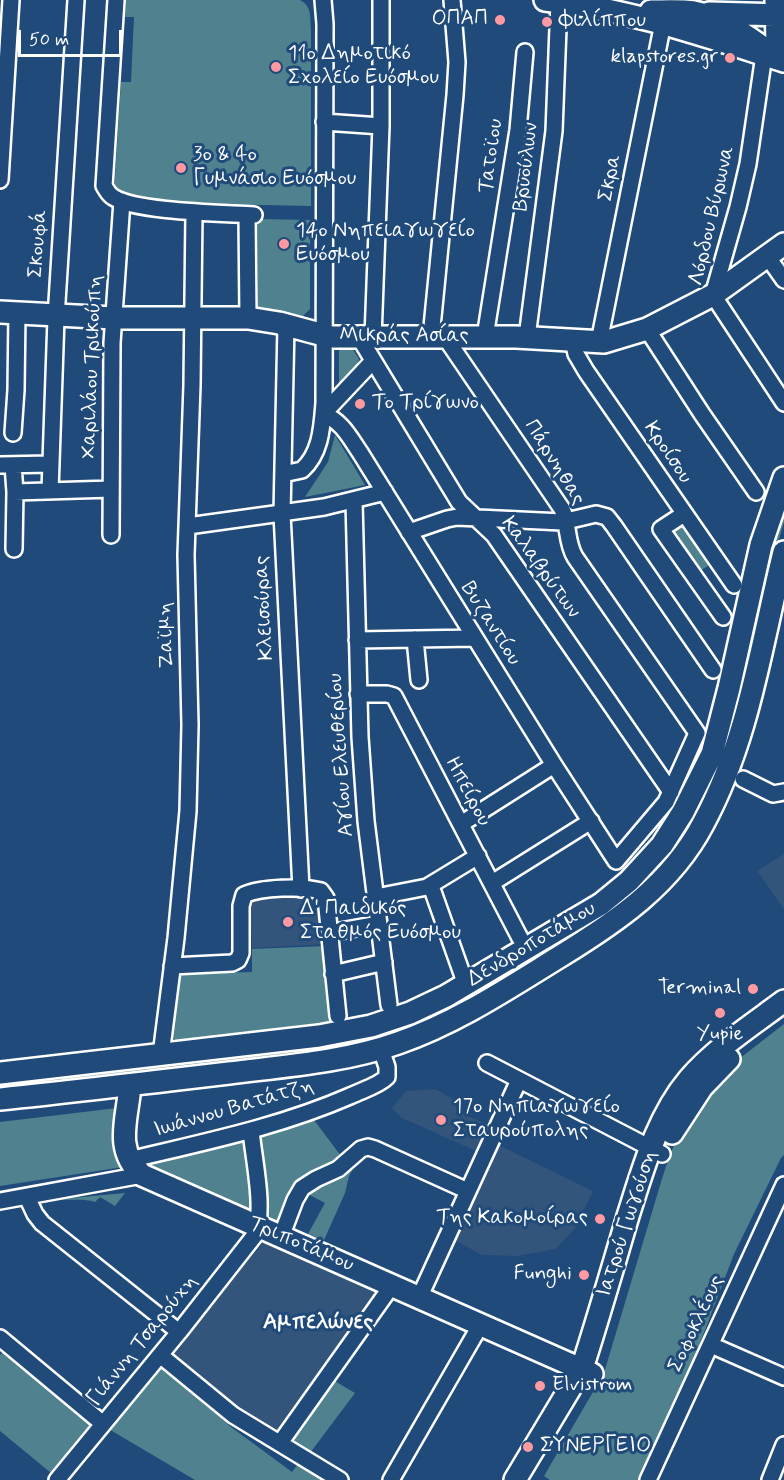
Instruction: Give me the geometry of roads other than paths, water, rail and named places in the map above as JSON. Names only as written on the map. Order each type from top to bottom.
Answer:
[{"type":"main road","points":[[552,1],[692,14],[712,18],[740,32],[779,59]]},
{"type":"main road","points":[[607,6],[663,23],[692,14],[779,10]]},
{"type":"main road","points":[[740,32],[756,29],[779,10]]},
{"type":"main road","points":[[779,10],[777,45],[779,59]]},
{"type":"main road","points":[[692,14],[779,59]]},
{"type":"main road","name":"Μικράς Ασίας","points":[[9,312],[114,318],[248,318],[286,325],[325,337],[485,337],[600,342],[647,329],[713,295],[784,244]]},
{"type":"main road","name":"Δενδροποτάμου","points":[[0,1073],[309,1037],[357,1029],[410,1013],[466,985],[601,904],[645,864],[675,826],[701,777],[716,740],[760,545],[784,478]]},
{"type":"main road","name":"Δενδροποτάμου","points":[[0,1099],[300,1064],[354,1056],[381,1049],[461,1016],[599,932],[638,904],[676,865],[703,825],[734,757],[755,684],[784,552]]},
{"type":"main road","name":"Ιατρού Γωγούση","points":[[532,1480],[586,1371],[592,1340],[626,1223],[656,1152],[671,1106],[688,1080],[720,1049],[784,1001]]},
{"type":"main road","name":"Ιατρού Γωγούση","points":[[656,1152],[702,1087],[737,1052],[784,1015]]},
{"type":"main road","points":[[130,1085],[124,1127],[135,1167]]},
{"type":"main road","name":"Τριποτάμου","points":[[135,1167],[258,1227],[393,1284],[586,1371]]},
{"type":"main road","name":"Ιατρού Γωγούση","points":[[515,1480],[586,1371]]},
{"type":"street","points":[[0,180],[11,0]]},
{"type":"street","name":"Σκουφά","points":[[50,491],[56,316],[76,0]]},
{"type":"street","points":[[116,0],[104,186],[107,192],[122,201],[194,212],[250,215],[248,318]]},
{"type":"street","points":[[283,474],[302,470],[308,464],[320,440],[323,414],[325,337],[323,0]]},
{"type":"street","points":[[366,337],[381,126],[381,0]]},
{"type":"street","points":[[438,337],[456,73],[452,0]]},
{"type":"street","name":"Βρυούλων","points":[[527,338],[554,132],[552,1]]},
{"type":"street","name":"Σκρα","points":[[600,342],[663,23]]},
{"type":"street","name":"Τατοϊου","points":[[485,337],[518,130],[525,52]]},
{"type":"street","name":"Λόρδου Βύρωνα","points":[[779,59],[713,295],[784,404]]},
{"type":"street","points":[[324,122],[381,126]]},
{"type":"street","name":"Χαριλάου Τρικούπη","points":[[111,535],[112,354],[122,201]]},
{"type":"street","name":"Ζαϊμη","points":[[161,1055],[188,801],[190,725],[186,573],[194,318],[194,212]]},
{"type":"street","points":[[767,256],[784,280]]},
{"type":"street","points":[[9,312],[16,390],[13,433]]},
{"type":"street","name":"Κλεισούρας","points":[[286,325],[282,514],[301,889]]},
{"type":"street","points":[[647,329],[756,492]]},
{"type":"street","name":"Καλαβρύτων","points":[[366,337],[372,362],[459,502],[489,530],[506,552],[671,792]]},
{"type":"street","name":"Πάρνηθας","points":[[438,337],[539,474],[562,509],[566,521],[568,543],[575,557],[697,733],[671,792]]},
{"type":"street","name":"Κροίσου","points":[[573,341],[576,354],[585,371],[734,585]]},
{"type":"street","points":[[323,414],[372,362]]},
{"type":"street","points":[[0,391],[16,390]]},
{"type":"street","name":"Βυζαντίου","points":[[323,414],[333,418],[341,425],[385,492],[474,638],[616,861],[654,819],[671,792]]},
{"type":"street","points":[[14,549],[15,492],[7,465],[50,464]]},
{"type":"street","points":[[15,492],[111,489]]},
{"type":"street","points":[[188,526],[282,514],[354,501],[385,492]]},
{"type":"street","name":"Αγίου Ελευθερίου","points":[[354,501],[358,694],[366,821],[389,1005]]},
{"type":"street","points":[[409,532],[450,518],[566,521],[596,514],[607,517],[713,670]]},
{"type":"street","points":[[684,514],[661,529],[723,617]]},
{"type":"street","points":[[694,575],[717,560]]},
{"type":"street","points":[[357,640],[474,638]]},
{"type":"street","points":[[415,639],[418,680]]},
{"type":"street","name":"Ηπείρου","points":[[358,694],[394,696],[520,938]]},
{"type":"street","points":[[461,824],[554,765]]},
{"type":"street","points":[[743,779],[772,794],[784,792]]},
{"type":"street","points":[[492,883],[591,821]]},
{"type":"street","points":[[376,897],[431,886],[478,856]]},
{"type":"street","points":[[431,886],[466,985]]},
{"type":"street","points":[[172,966],[232,963],[238,960],[241,953],[241,906],[244,895],[254,890],[321,891],[326,898],[338,1016]]},
{"type":"street","points":[[329,933],[379,924]]},
{"type":"street","points":[[333,974],[384,962]]},
{"type":"street","name":"Ιωάννου Βατάτζη","points":[[135,1167],[316,1110],[383,1081],[388,1072],[381,1049]]},
{"type":"street","points":[[487,1063],[656,1152]]},
{"type":"street","points":[[420,1296],[519,1080]]},
{"type":"street","points":[[251,1131],[260,1208],[258,1227]]},
{"type":"street","points":[[281,1237],[302,1188],[338,1169],[364,1148],[375,1149],[468,1191]]},
{"type":"street","points":[[0,1201],[27,1197],[135,1167]]},
{"type":"street","name":"Σοφοκλέους","points":[[648,1480],[784,1185]]},
{"type":"street","points":[[27,1197],[42,1223],[179,1332]]},
{"type":"street","name":"Γιάννη Τσαρούχη","points":[[57,1480],[179,1332],[252,1239],[258,1227]]},
{"type":"street","points":[[280,1443],[393,1284]]},
{"type":"street","points":[[391,1480],[481,1324]]},
{"type":"street","points":[[1,1340],[102,1423]]},
{"type":"street","points":[[711,1345],[784,1377]]},
{"type":"street","points":[[160,1354],[233,1415],[340,1480]]},
{"type":"street","points":[[770,1480],[784,1445]]},
{"type":"place","name":"ΟΠΑΠ","points":[[500,20]]},
{"type":"place","name":"Φιλίππου","points":[[547,22]]},
{"type":"place","name":"klapstores.gr","points":[[730,58]]},
{"type":"place","name":"11ο Δημοτικό Σχολείο Ευόσμου","points":[[276,67]]},
{"type":"place","name":"3ο & 4ο Γυμνάσιο Ευόσμου","points":[[181,168]]},
{"type":"place","name":"14ο Νηπειαγωγείο Ευόσμου","points":[[284,244]]},
{"type":"place","name":"Το Τρίγωνο","points":[[360,404]]},
{"type":"place","name":"Δ' Παιδικός Σταθμός Ευόσμου","points":[[288,922]]},
{"type":"place","name":"Terminal","points":[[753,989]]},
{"type":"place","name":"Yupie","points":[[720,1013]]},
{"type":"place","name":"17ο Νηπιαγωγείο Σταυρούπολης","points":[[441,1120]]},
{"type":"place","name":"Της Κακομοίρας","points":[[600,1219]]},
{"type":"place","name":"Funghi","points":[[584,1275]]},
{"type":"place","name":"Elvistrom","points":[[540,1386]]},
{"type":"place","name":"ΣΥΝΕΡΓΕΙΟ","points":[[528,1447]]},
{"type":"district","name":"Αμπελώνες","points":[[318,1323]]}]
